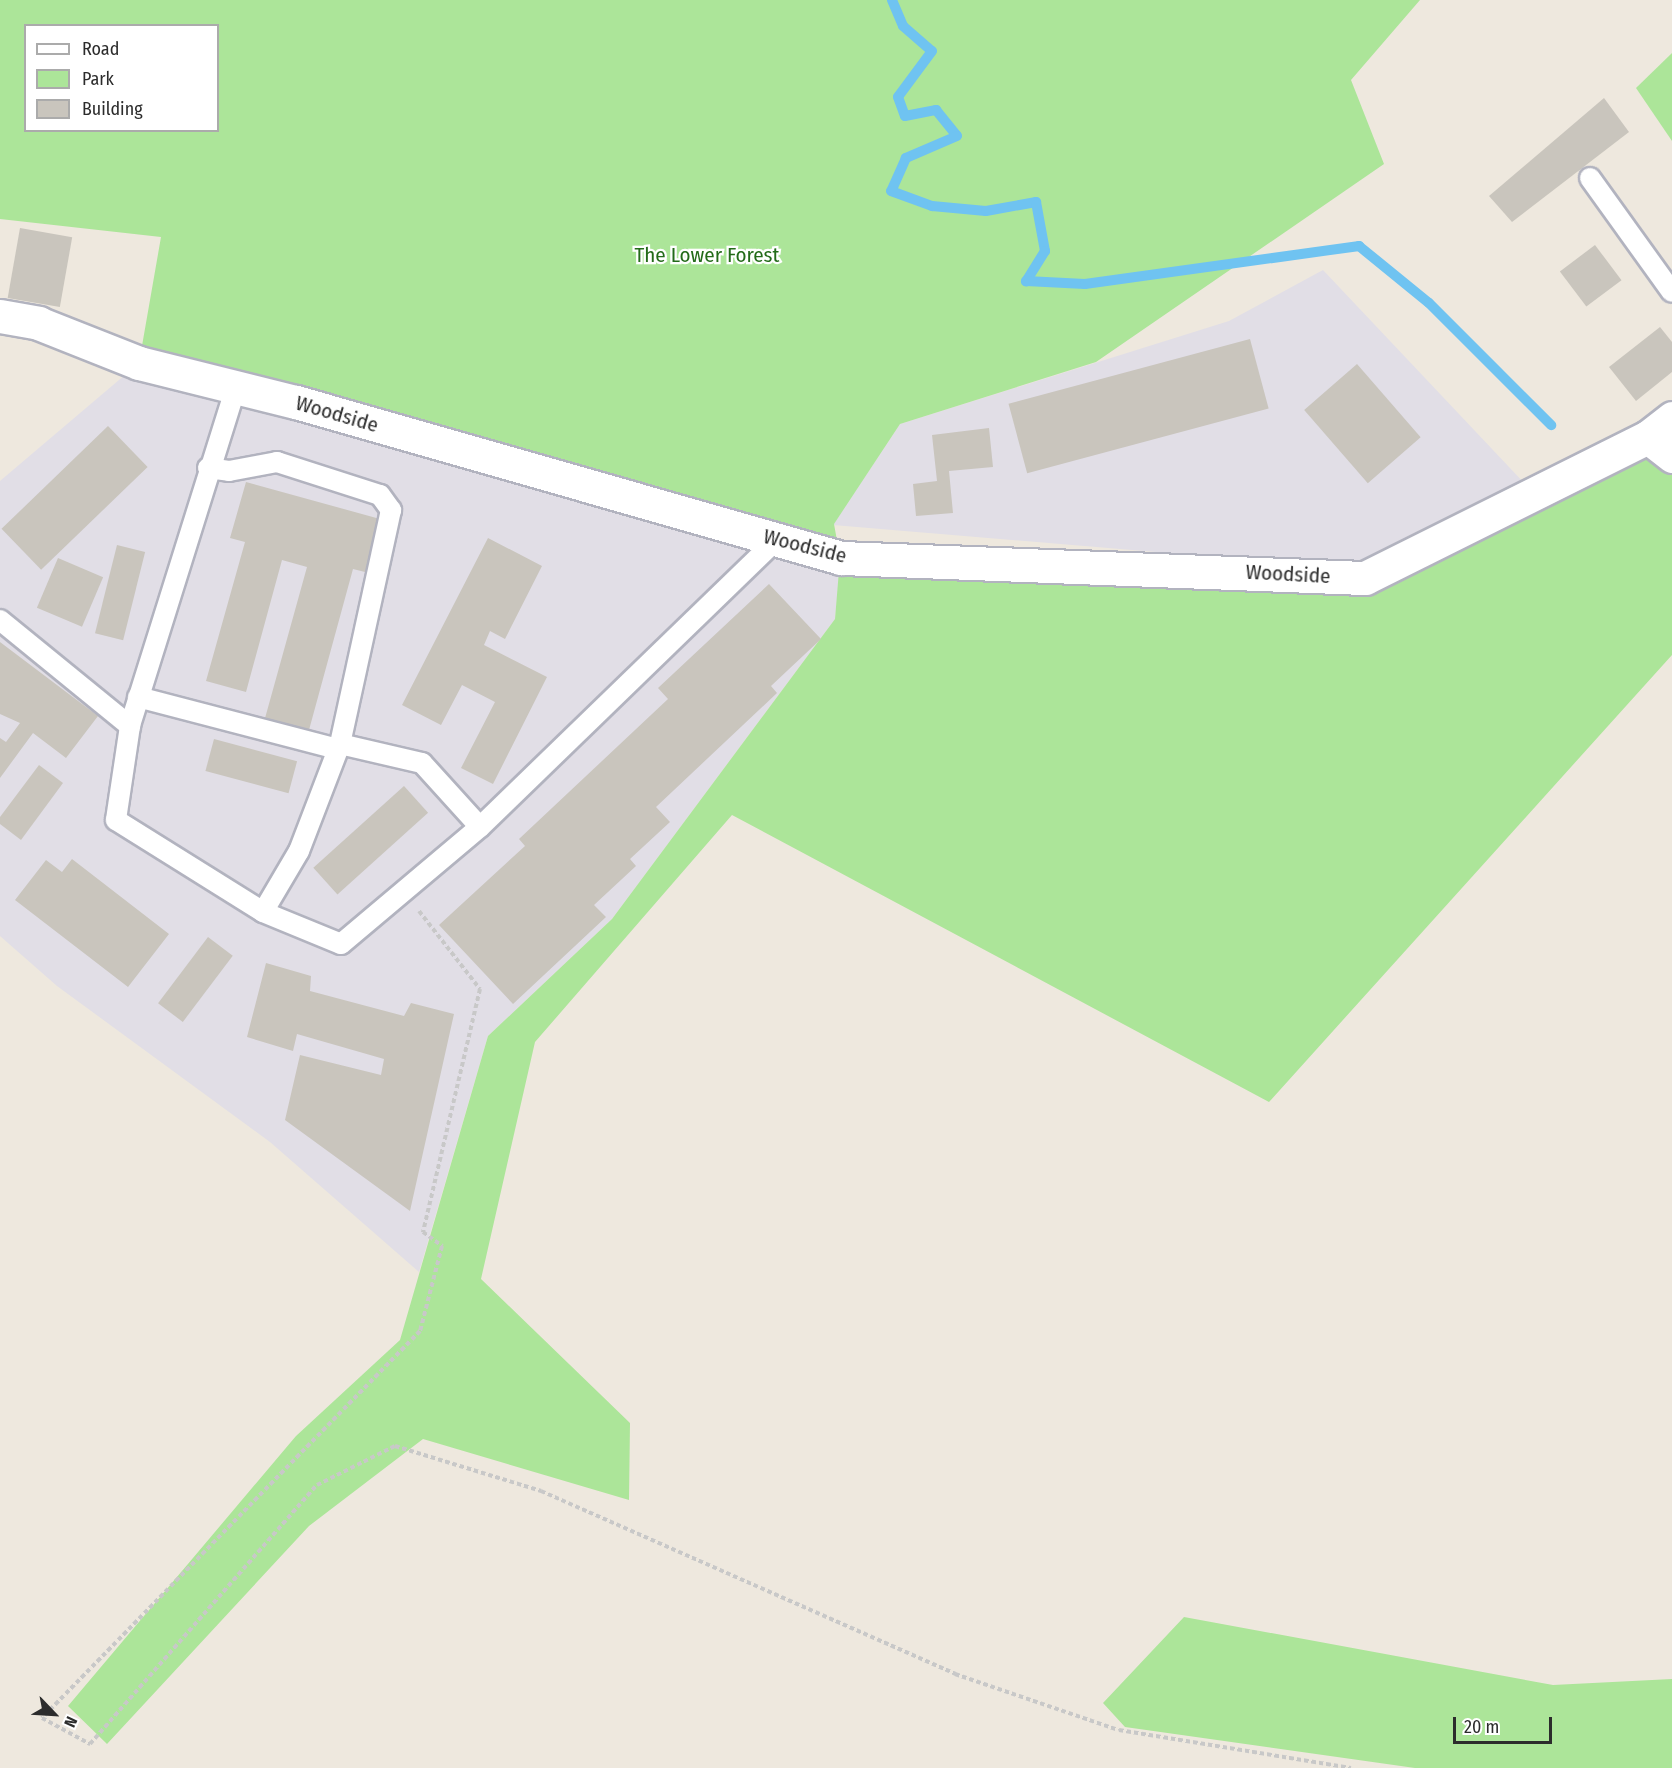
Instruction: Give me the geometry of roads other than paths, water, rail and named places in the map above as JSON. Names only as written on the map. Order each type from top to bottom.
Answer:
[{"type":"street","name":"Woodside","points":[[0,316],[38,323],[139,363],[236,387],[841,558],[1365,578],[1664,437]]},
{"type":"lane","points":[[1590,178],[1672,292]]},
{"type":"lane","points":[[236,387],[208,468],[138,697],[130,726],[116,820],[263,912],[341,945],[405,894],[480,826],[776,540]]},
{"type":"lane","points":[[208,468],[229,471],[276,462],[380,495],[391,510],[339,746],[299,851],[263,912]]},
{"type":"lane","points":[[0,620],[130,726]]},
{"type":"lane","points":[[138,697],[339,746],[422,763],[480,826]]},
{"type":"waterway","points":[[892,0],[903,26],[932,51],[898,97],[905,116],[936,110],[957,136],[906,158],[891,191],[932,206],[986,211],[1036,202],[1045,251],[1026,281],[1085,284],[1359,246],[1429,303],[1551,425]]},
{"type":"park label","name":"The Lower Forest","points":[[707,255]]}]
